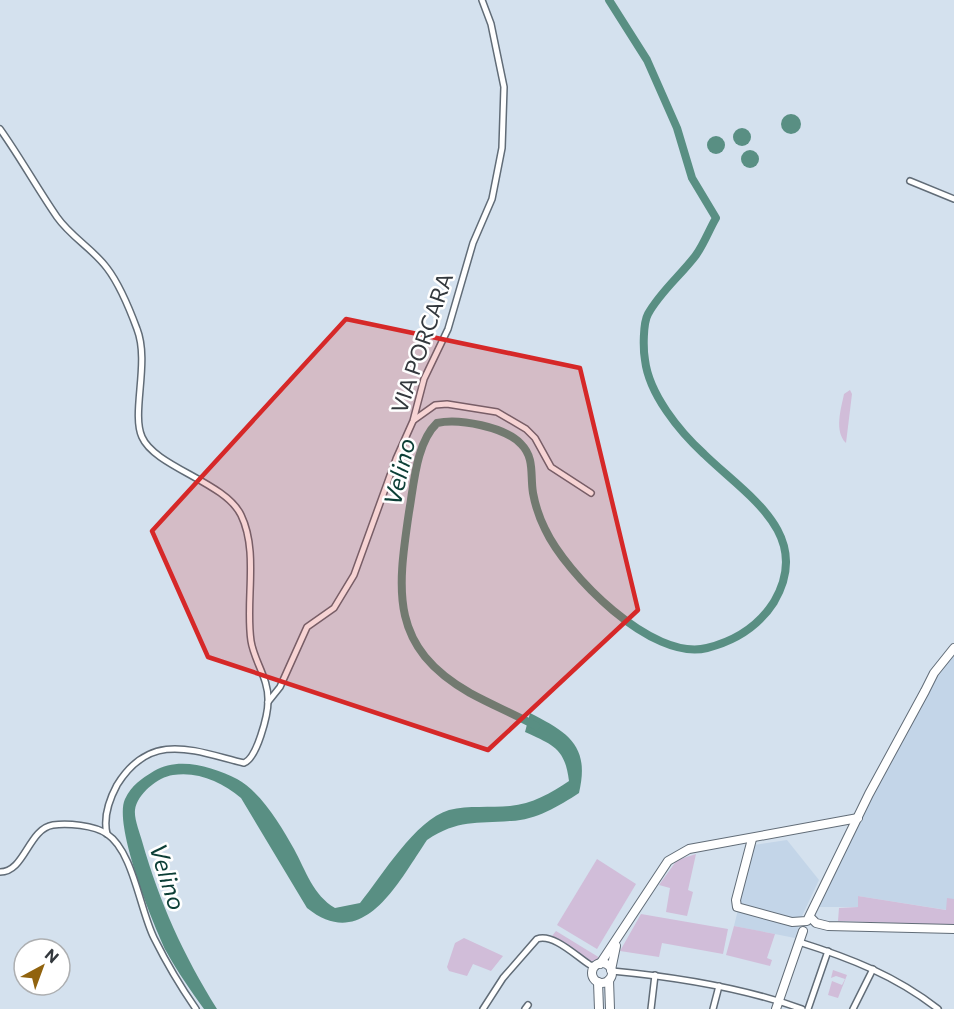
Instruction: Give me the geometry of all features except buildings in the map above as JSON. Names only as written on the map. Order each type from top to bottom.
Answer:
[{"type":"street","name":"VIA PORCARA","points":[[268,702],[280,687],[307,627],[334,608],[347,588],[413,421],[419,391],[448,329],[470,253],[492,200],[502,148],[504,87],[491,24],[482,0]]},
{"type":"street","points":[[0,129],[62,224],[108,269],[137,329],[142,351],[140,425],[143,440],[160,456],[221,496],[241,515],[249,556],[250,638],[263,671],[268,702],[255,751],[249,761],[244,763],[204,751],[173,748],[147,755],[136,762],[124,776],[109,804],[104,823],[107,834],[124,855],[153,937],[196,1009]]},
{"type":"street","points":[[909,181],[954,199]]},
{"type":"street","points":[[413,421],[435,405],[447,404],[497,412],[526,429],[551,467],[591,493]]},
{"type":"street","points":[[752,838],[736,900],[737,907],[741,910],[804,923],[811,918],[858,818],[934,673],[954,648]]},
{"type":"street","points":[[599,1009],[598,982],[593,974],[672,857],[689,849],[858,818]]},
{"type":"street","points":[[0,872],[12,868],[39,833],[48,826],[76,826],[107,834]]},
{"type":"street","points":[[811,918],[816,923],[828,926],[954,929]]},
{"type":"street","points":[[792,922],[803,931]]},
{"type":"street","points":[[803,931],[828,926]]},
{"type":"street","points":[[778,1005],[803,931]]},
{"type":"street","points":[[610,1009],[609,980],[618,938]]},
{"type":"street","points":[[483,1009],[503,978],[537,939],[551,939],[590,965],[606,964],[611,970],[719,986],[778,1005],[802,1009]]},
{"type":"street","points":[[799,942],[873,969],[909,987],[938,1009]]},
{"type":"street","points":[[808,1009],[828,951]]},
{"type":"street","points":[[853,1009],[873,969]]},
{"type":"street","points":[[651,1009],[655,975]]},
{"type":"street","points":[[598,982],[609,980]]},
{"type":"street","points":[[713,1009],[719,986]]},
{"type":"highlighted area","points":[[346,319],[580,368],[638,610],[488,750],[208,657],[152,531]]},
{"type":"shaded area","points":[[791,114],[798,117],[801,124],[798,131],[791,134],[784,131],[781,124],[784,117]]},
{"type":"shaded area","points":[[738,128],[746,128],[751,133],[749,144],[738,146],[733,141],[733,133]]},
{"type":"shaded area","points":[[712,136],[720,136],[725,141],[723,152],[712,154],[707,149],[707,141]]},
{"type":"shaded area","points":[[746,150],[754,150],[759,155],[757,166],[746,168],[741,163],[741,155]]},
{"type":"shaded area","points":[[850,390],[852,394],[846,443],[840,432],[839,420],[844,394]]},
{"type":"shaded area","points":[[954,652],[954,899],[947,899],[947,910],[858,896],[858,907],[818,907],[848,843],[929,687]]},
{"type":"shaded area","points":[[530,713],[556,727],[566,735],[579,752],[582,777],[579,793],[529,818],[468,824],[438,833],[427,840],[392,892],[378,907],[363,918],[346,923],[327,920],[307,908],[241,798],[234,792],[209,779],[182,774],[167,776],[149,787],[137,804],[136,822],[149,864],[174,928],[193,968],[217,1009],[204,1009],[166,951],[136,875],[129,851],[123,812],[125,799],[137,783],[154,771],[174,764],[207,767],[237,779],[254,792],[270,810],[289,840],[306,874],[321,896],[335,908],[360,903],[400,850],[436,816],[457,808],[510,806],[526,803],[548,794],[569,781],[561,754],[543,740],[525,732]]},
{"type":"shaded area","points":[[787,840],[819,880],[802,916],[795,938],[734,926],[754,845]]},
{"type":"shaded area","points":[[696,854],[688,890],[693,892],[687,916],[666,912],[670,888],[659,885],[677,860]]},
{"type":"shaded area","points":[[597,859],[636,884],[597,949],[557,925]]},
{"type":"shaded area","points":[[858,896],[946,910],[947,898],[954,899],[954,925],[838,921],[839,908],[858,907]]},
{"type":"shaded area","points":[[641,914],[728,929],[723,954],[662,943],[659,957],[620,951]]},
{"type":"shaded area","points":[[734,926],[775,934],[767,958],[772,960],[770,966],[726,955]]},
{"type":"shaded area","points":[[556,931],[600,958],[590,962],[552,936]]},
{"type":"shaded area","points":[[464,938],[503,956],[491,971],[473,964],[467,976],[449,971],[447,967],[455,943]]},
{"type":"shaded area","points":[[833,970],[847,975],[838,998],[828,995],[832,981],[842,985],[845,979],[836,976],[831,978]]},
{"type":"waterway","name":"Velino","points":[[536,726],[470,693],[444,675],[425,657],[412,637],[405,616],[402,568],[415,477],[424,441],[437,423],[457,422],[481,425],[504,433],[521,444],[530,461],[533,493],[538,511],[556,548],[571,569],[613,611],[661,642],[685,649],[707,648],[736,637],[753,626],[768,611],[784,578],[786,556],[781,536],[770,518],[675,423],[659,399],[648,373],[644,355],[645,323],[648,314],[658,298],[696,255],[716,218],[692,178],[677,128],[647,60],[609,0]]}]
